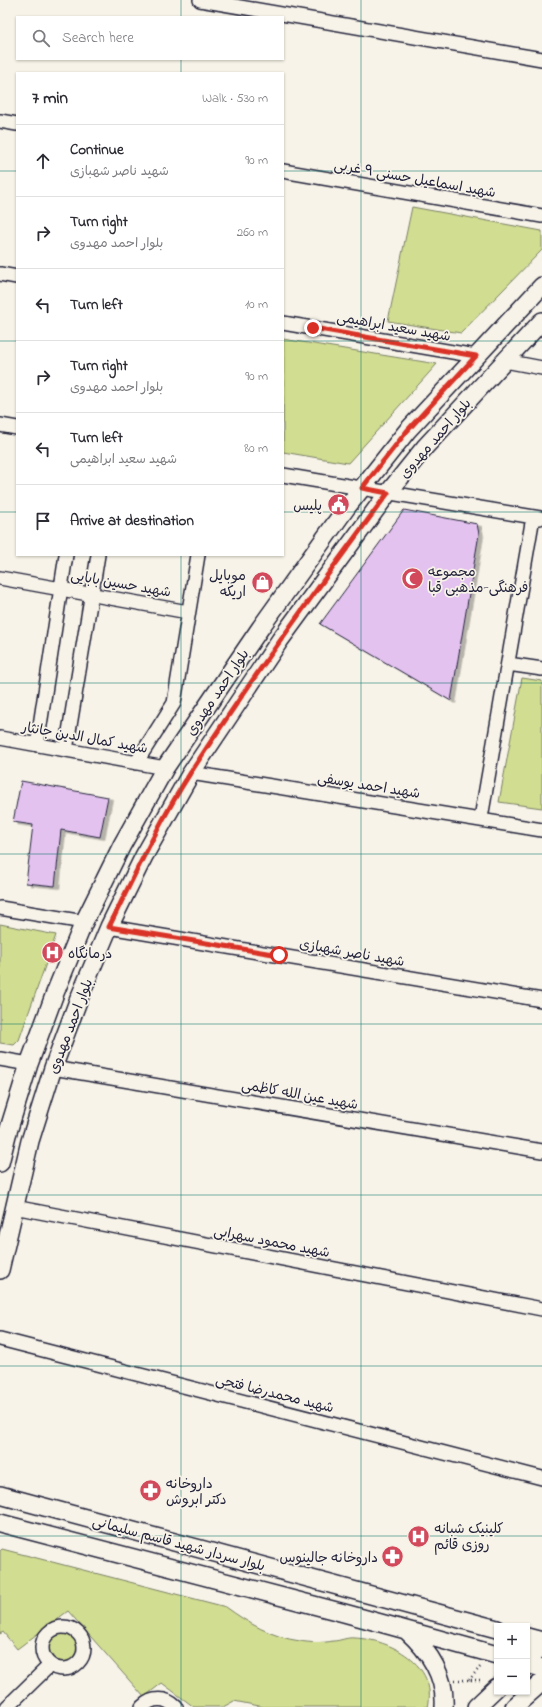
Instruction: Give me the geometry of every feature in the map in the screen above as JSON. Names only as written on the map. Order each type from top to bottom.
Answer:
[{"type":"main road","name":"بلوار احمد مهدوی","points":[[0,1163],[29,1064],[55,993],[84,922],[122,846],[165,768],[261,627],[362,488],[407,431],[542,286]]},
{"type":"main road","name":"بلوار احمد مهدوی","points":[[0,1270],[30,1141],[53,1068],[78,1002],[109,927],[144,856],[190,773],[280,640],[388,493],[425,447],[542,321]]},
{"type":"main road","points":[[165,768],[190,773]]},
{"type":"main road","points":[[29,1064],[53,1068]]},
{"type":"main road","name":"بلوار سردار شهید قاسم سلیمانی","points":[[0,1495],[494,1628]]},
{"type":"main road","name":"بلوار سردار شهید قاسم سلیمانی","points":[[0,1523],[494,1654]]},
{"type":"main road","points":[[406,1630],[421,1644],[433,1661],[441,1681],[444,1707]]},
{"type":"main road","points":[[530,1638],[542,1641]]},
{"type":"main road","points":[[528,1659],[542,1646]]},
{"type":"main road","points":[[530,1665],[542,1668]]},
{"type":"main road","points":[[514,1707],[542,1682]]},
{"type":"main road","points":[[476,1707],[490,1684]]},
{"type":"street","points":[[200,0],[542,59]]},
{"type":"street","points":[[0,121],[16,124]]},
{"type":"street","name":"شهید اسماعیل حسنی ۹ غربی","points":[[284,171],[542,216]]},
{"type":"street","points":[[0,274],[16,277]]},
{"type":"street","name":"شهید سعید ابراهیمی","points":[[284,323],[476,356]]},
{"type":"street","points":[[504,361],[542,368]]},
{"type":"street","points":[[0,425],[16,428]]},
{"type":"street","points":[[284,475],[538,517],[508,664],[481,818]]},
{"type":"street","points":[[36,745],[66,556]]},
{"type":"street","points":[[66,750],[98,556]]},
{"type":"street","points":[[136,763],[174,704],[198,556]]},
{"type":"street","name":"شهید حسین بابایی","points":[[0,578],[188,612]]},
{"type":"street","points":[[508,664],[542,670]]},
{"type":"street","name":"شهید کمال الدین جانثار","points":[[0,738],[165,768]]},
{"type":"street","name":"شهید احمد یوسفی","points":[[190,773],[481,818],[542,830]]},
{"type":"street","points":[[0,908],[84,922]]},
{"type":"street","name":"شهید ناصر شهبازی","points":[[109,927],[542,1000]]},
{"type":"street","points":[[0,1059],[29,1064]]},
{"type":"street","name":"شهید عین الله کاظمی","points":[[53,1068],[542,1152]]},
{"type":"street","name":"شهید محمود سهرابی","points":[[14,1206],[542,1309]]},
{"type":"street","name":"شهید محمود سهرابی","points":[[524,1306],[542,1312]]},
{"type":"street","name":"شهید محمدرضا فتحی","points":[[0,1340],[542,1478]]},
{"type":"street","points":[[7,1707],[50,1665]]},
{"type":"street","points":[[142,1707],[153,1700],[160,1699],[168,1701],[176,1707]]},
{"type":"path","points":[[441,1681],[490,1684]]},
{"type":"green space","points":[[412,207],[542,231],[542,250],[461,333],[388,321]]},
{"type":"green space","points":[[284,339],[437,364],[348,463],[284,452]]},
{"type":"green space","points":[[522,678],[542,681],[542,808],[499,802]]},
{"type":"green space","points":[[0,924],[56,935],[19,1040],[14,1045],[0,1043]]},
{"type":"green space","points":[[2,1549],[226,1607],[260,1628],[289,1639],[304,1642],[325,1642],[351,1638],[383,1643],[409,1657],[419,1667],[426,1679],[429,1692],[428,1707],[264,1707],[234,1701],[223,1707],[194,1707],[162,1683],[144,1697],[68,1611],[17,1649],[3,1632],[0,1634],[0,1551]]},
{"type":"green space","points":[[64,1632],[70,1633],[78,1641],[78,1653],[70,1661],[64,1662],[58,1661],[50,1653],[49,1647],[50,1641],[58,1633]]},
{"type":"building","name":"مجموعه فرهنگی-مذهبی قبا","points":[[404,510],[477,524],[479,534],[451,701],[320,624]]},
{"type":"building","points":[[21,781],[108,797],[100,837],[61,830],[55,886],[26,883],[33,825],[13,822]]},
{"type":"place","name":"پلیس","points":[[338,505]]},
{"type":"place","name":"مجموعه فرهنگی-مذهبی قبا","points":[[412,579]]},
{"type":"place","name":"موبایل اریکه","points":[[262,583]]},
{"type":"place","name":"درمانگاه","points":[[53,953]]},
{"type":"place","name":"داروخانه دکتر ابروش","points":[[150,1491]]},
{"type":"place","name":"کلینیک شبانه روزى قائم","points":[[419,1536]]},
{"type":"place","name":"داروخانه جالینوس","points":[[393,1557]]},
{"type":"route","points":[[279,955],[109,927],[144,856],[190,773],[280,640],[388,493],[362,488],[407,431],[476,356],[313,328]]}]
